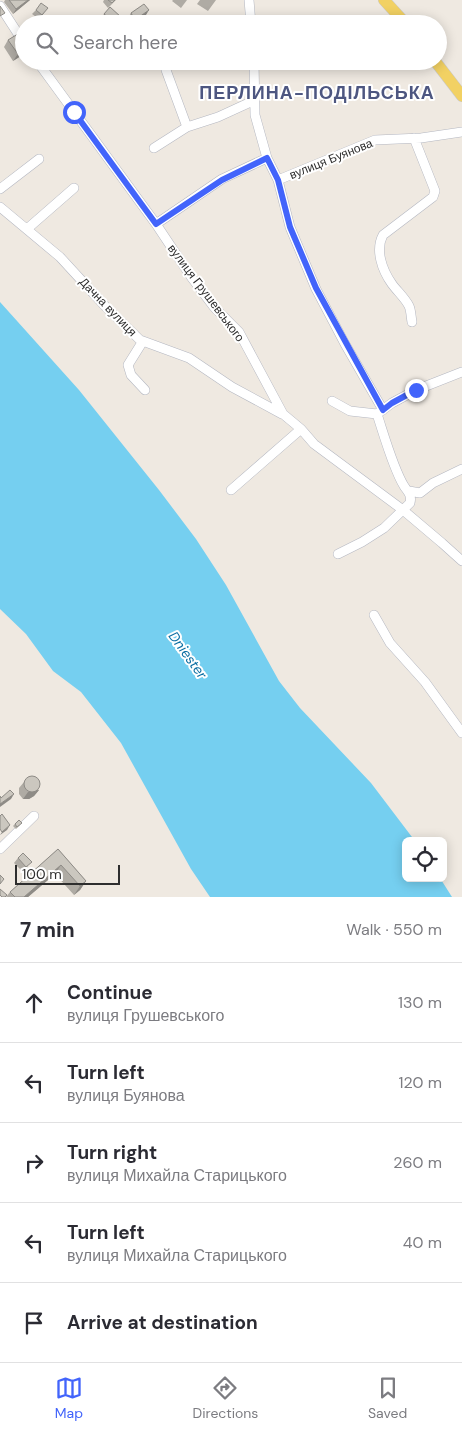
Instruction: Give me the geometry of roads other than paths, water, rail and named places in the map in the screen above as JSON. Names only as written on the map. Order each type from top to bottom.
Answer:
[{"type":"main road","points":[[387,1],[399,15]]},
{"type":"main road","points":[[442,70],[462,96]]},
{"type":"street","points":[[249,0],[250,15]]},
{"type":"street","points":[[0,6],[15,29]]},
{"type":"street","name":"вулиця Грушевського","points":[[44,70],[214,307],[239,332],[283,414],[301,429],[314,444],[403,510],[462,561]]},
{"type":"street","points":[[166,70],[188,127]]},
{"type":"street","points":[[254,70],[256,115],[267,158],[278,180],[290,227],[316,288],[380,412],[388,447],[411,498],[410,503],[384,528],[338,554]]},
{"type":"street","points":[[154,148],[188,127],[218,117],[255,100]]},
{"type":"street","name":"вулиця Буянова","points":[[278,180],[375,140],[414,138],[462,132]]},
{"type":"street","points":[[412,322],[408,306],[390,282],[379,253],[378,243],[383,236],[434,197],[435,191],[414,138]]},
{"type":"street","points":[[156,224],[222,180],[267,158]]},
{"type":"street","points":[[0,189],[39,159]]},
{"type":"street","points":[[27,229],[74,188]]},
{"type":"street","name":"Дачна вулиця","points":[[0,207],[60,257],[105,306],[140,340],[189,358],[232,387],[283,414]]},
{"type":"street","points":[[143,341],[128,365],[131,375],[145,390]]},
{"type":"street","points":[[332,401],[350,411],[380,412],[416,390],[462,372]]},
{"type":"street","points":[[231,490],[301,429]]},
{"type":"street","points":[[409,491],[420,493],[433,482],[462,469]]},
{"type":"street","points":[[374,615],[390,643],[425,682],[462,733]]},
{"type":"street","points":[[0,849],[34,816]]},
{"type":"water","name":"Dniester","points":[[0,302],[79,390],[159,490],[196,539],[226,585],[279,681],[300,708],[371,783],[412,837],[402,837],[402,882],[443,882],[452,897],[210,897],[191,869],[121,743],[81,692],[53,671],[26,634],[0,609]]},
{"type":"district","name":"ПЕРЛИНА-ПОДІЛЬСЬКА","points":[[317,93]]}]
